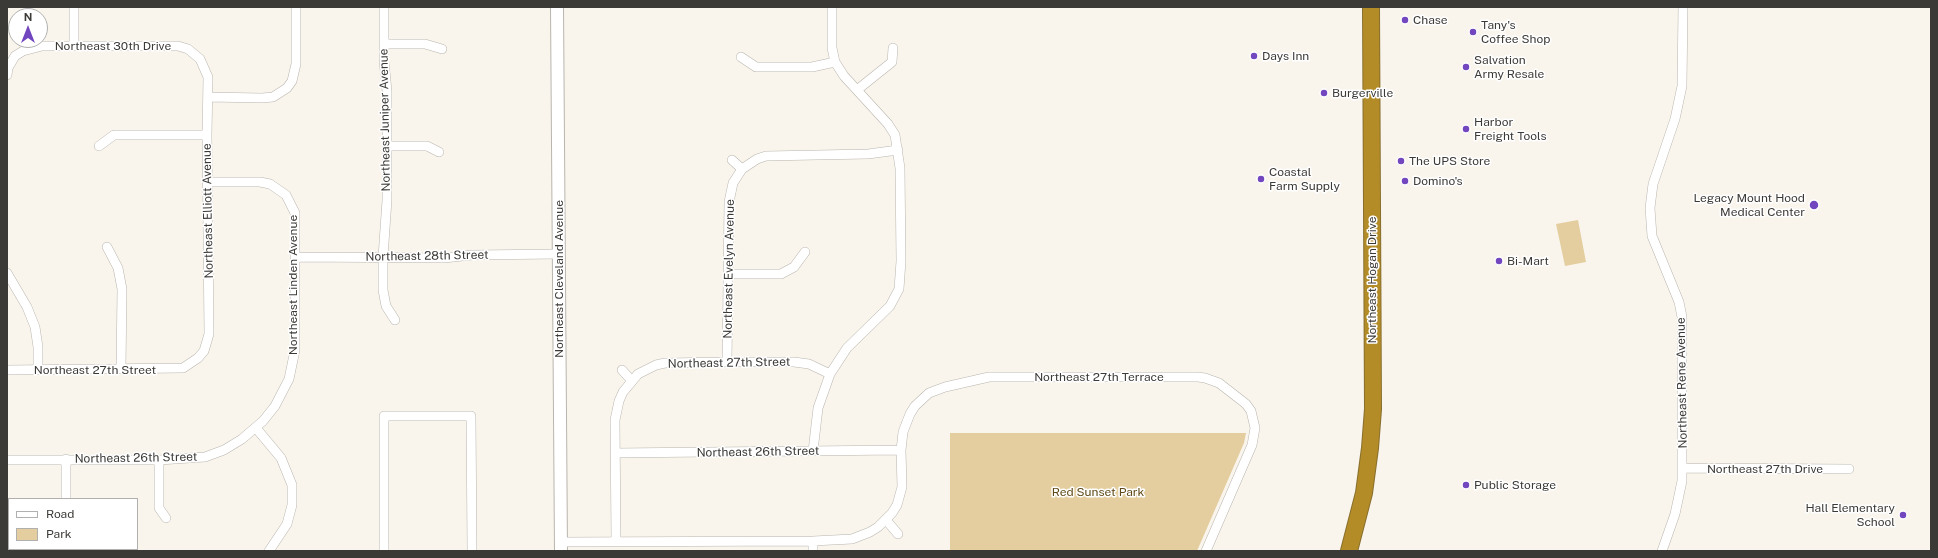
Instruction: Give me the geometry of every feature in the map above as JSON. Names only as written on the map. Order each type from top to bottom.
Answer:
[{"type":"highway","name":"Northeast Hogan Drive","points":[[1349,551],[1365,486],[1373,409],[1371,7]]},
{"type":"street","points":[[74,7],[74,46]]},
{"type":"street","points":[[208,97],[262,98],[273,97],[289,91],[296,64],[296,7]]},
{"type":"street","name":"Northeast Juniper Avenue","points":[[384,7],[384,44],[387,91],[387,200],[383,257],[383,290],[386,306],[395,320]]},
{"type":"street","name":"Northeast Cleveland Avenue","points":[[556,7],[561,547]]},
{"type":"street","points":[[813,451],[818,408],[830,374],[847,348],[890,306],[899,289],[901,261],[900,168],[895,135],[888,124],[844,76],[835,62],[832,48],[832,7]]},
{"type":"street","name":"Northeast Rene Avenue","points":[[1662,551],[1681,494],[1682,318],[1679,302],[1654,241],[1650,208],[1651,193],[1656,171],[1674,119],[1679,99],[1683,67],[1683,7]]},
{"type":"street","points":[[384,44],[425,44],[442,49]]},
{"type":"street","name":"Northeast 30th Drive","points":[[7,75],[12,54],[32,47],[168,46],[188,49]]},
{"type":"street","points":[[858,90],[892,62],[893,48]]},
{"type":"street","name":"Northeast Elliott Avenue","points":[[183,368],[191,364],[201,355],[208,343],[209,334],[207,136],[208,77],[200,59],[188,49]]},
{"type":"street","points":[[741,57],[756,67],[812,67],[835,62]]},
{"type":"street","points":[[99,146],[114,136],[207,136]]},
{"type":"street","points":[[387,146],[427,146],[439,152]]},
{"type":"street","points":[[732,160],[742,169],[757,159],[766,156],[868,154],[898,150]]},
{"type":"street","name":"Northeast Evelyn Avenue","points":[[727,362],[729,202],[733,183],[742,169]]},
{"type":"street","name":"Northeast Linden Avenue","points":[[208,182],[260,182],[279,188],[286,195],[295,213],[295,350],[291,370],[280,397],[270,413],[256,428]]},
{"type":"street","points":[[108,247],[118,268],[122,289],[121,369]]},
{"type":"street","points":[[729,274],[781,274],[794,267],[805,252]]},
{"type":"street","name":"Northeast 28th Street","points":[[296,257],[444,258],[472,255],[559,254]]},
{"type":"street","points":[[7,273],[27,307],[35,327],[38,347],[38,370]]},
{"type":"street","name":"Northeast 27th Street","points":[[616,542],[616,409],[623,392],[632,381],[647,369],[665,362],[794,362],[809,364],[830,374]]},
{"type":"street","name":"Northeast 27th Street","points":[[7,370],[183,368]]},
{"type":"street","points":[[622,370],[632,381]]},
{"type":"street","name":"Northeast 27th Terrace","points":[[561,547],[616,542],[813,540],[852,538],[861,536],[870,532],[886,520],[897,505],[902,487],[901,450],[906,423],[915,406],[929,393],[945,387],[989,377],[1198,377],[1219,383],[1246,404],[1254,419],[1255,428],[1254,437],[1206,551]]},
{"type":"street","points":[[384,551],[384,416],[471,416],[472,551]]},
{"type":"street","points":[[256,428],[281,458],[286,467],[292,486],[292,505],[287,524],[269,551]]},
{"type":"street","name":"Northeast 26th Street","points":[[7,460],[188,459],[215,454],[242,439],[256,428]]},
{"type":"street","name":"Northeast 26th Street","points":[[615,453],[901,450]]},
{"type":"street","points":[[66,459],[66,498]]},
{"type":"street","points":[[159,460],[159,508],[166,518]]},
{"type":"street","name":"Northeast 27th Drive","points":[[1682,468],[1849,469]]},
{"type":"street","points":[[886,520],[898,534]]},
{"type":"street","points":[[813,540],[813,551]]},
{"type":"green space","points":[[1578,220],[1586,262],[1565,266],[1556,224]]},
{"type":"green space","name":"Red Sunset Park","points":[[950,433],[1246,433],[1244,443],[1197,551],[950,551]]},
{"type":"place","name":"Chase","points":[[1405,20]]},
{"type":"place","name":"Tany's Coffee Shop","points":[[1473,32]]},
{"type":"place","name":"Days Inn","points":[[1254,56]]},
{"type":"place","name":"Salvation Army Resale","points":[[1466,67]]},
{"type":"place","name":"Burgerville","points":[[1324,93]]},
{"type":"place","name":"Harbor Freight Tools","points":[[1466,129]]},
{"type":"place","name":"The UPS Store","points":[[1401,161]]},
{"type":"place","name":"Coastal Farm Supply","points":[[1261,179]]},
{"type":"place","name":"Domino's","points":[[1405,181]]},
{"type":"place","name":"Legacy Mount Hood Medical Center","points":[[1814,205]]},
{"type":"place","name":"Bi-Mart","points":[[1499,261]]},
{"type":"place","name":"Public Storage","points":[[1466,485]]},
{"type":"place","name":"Hall Elementary School","points":[[1903,515]]}]
